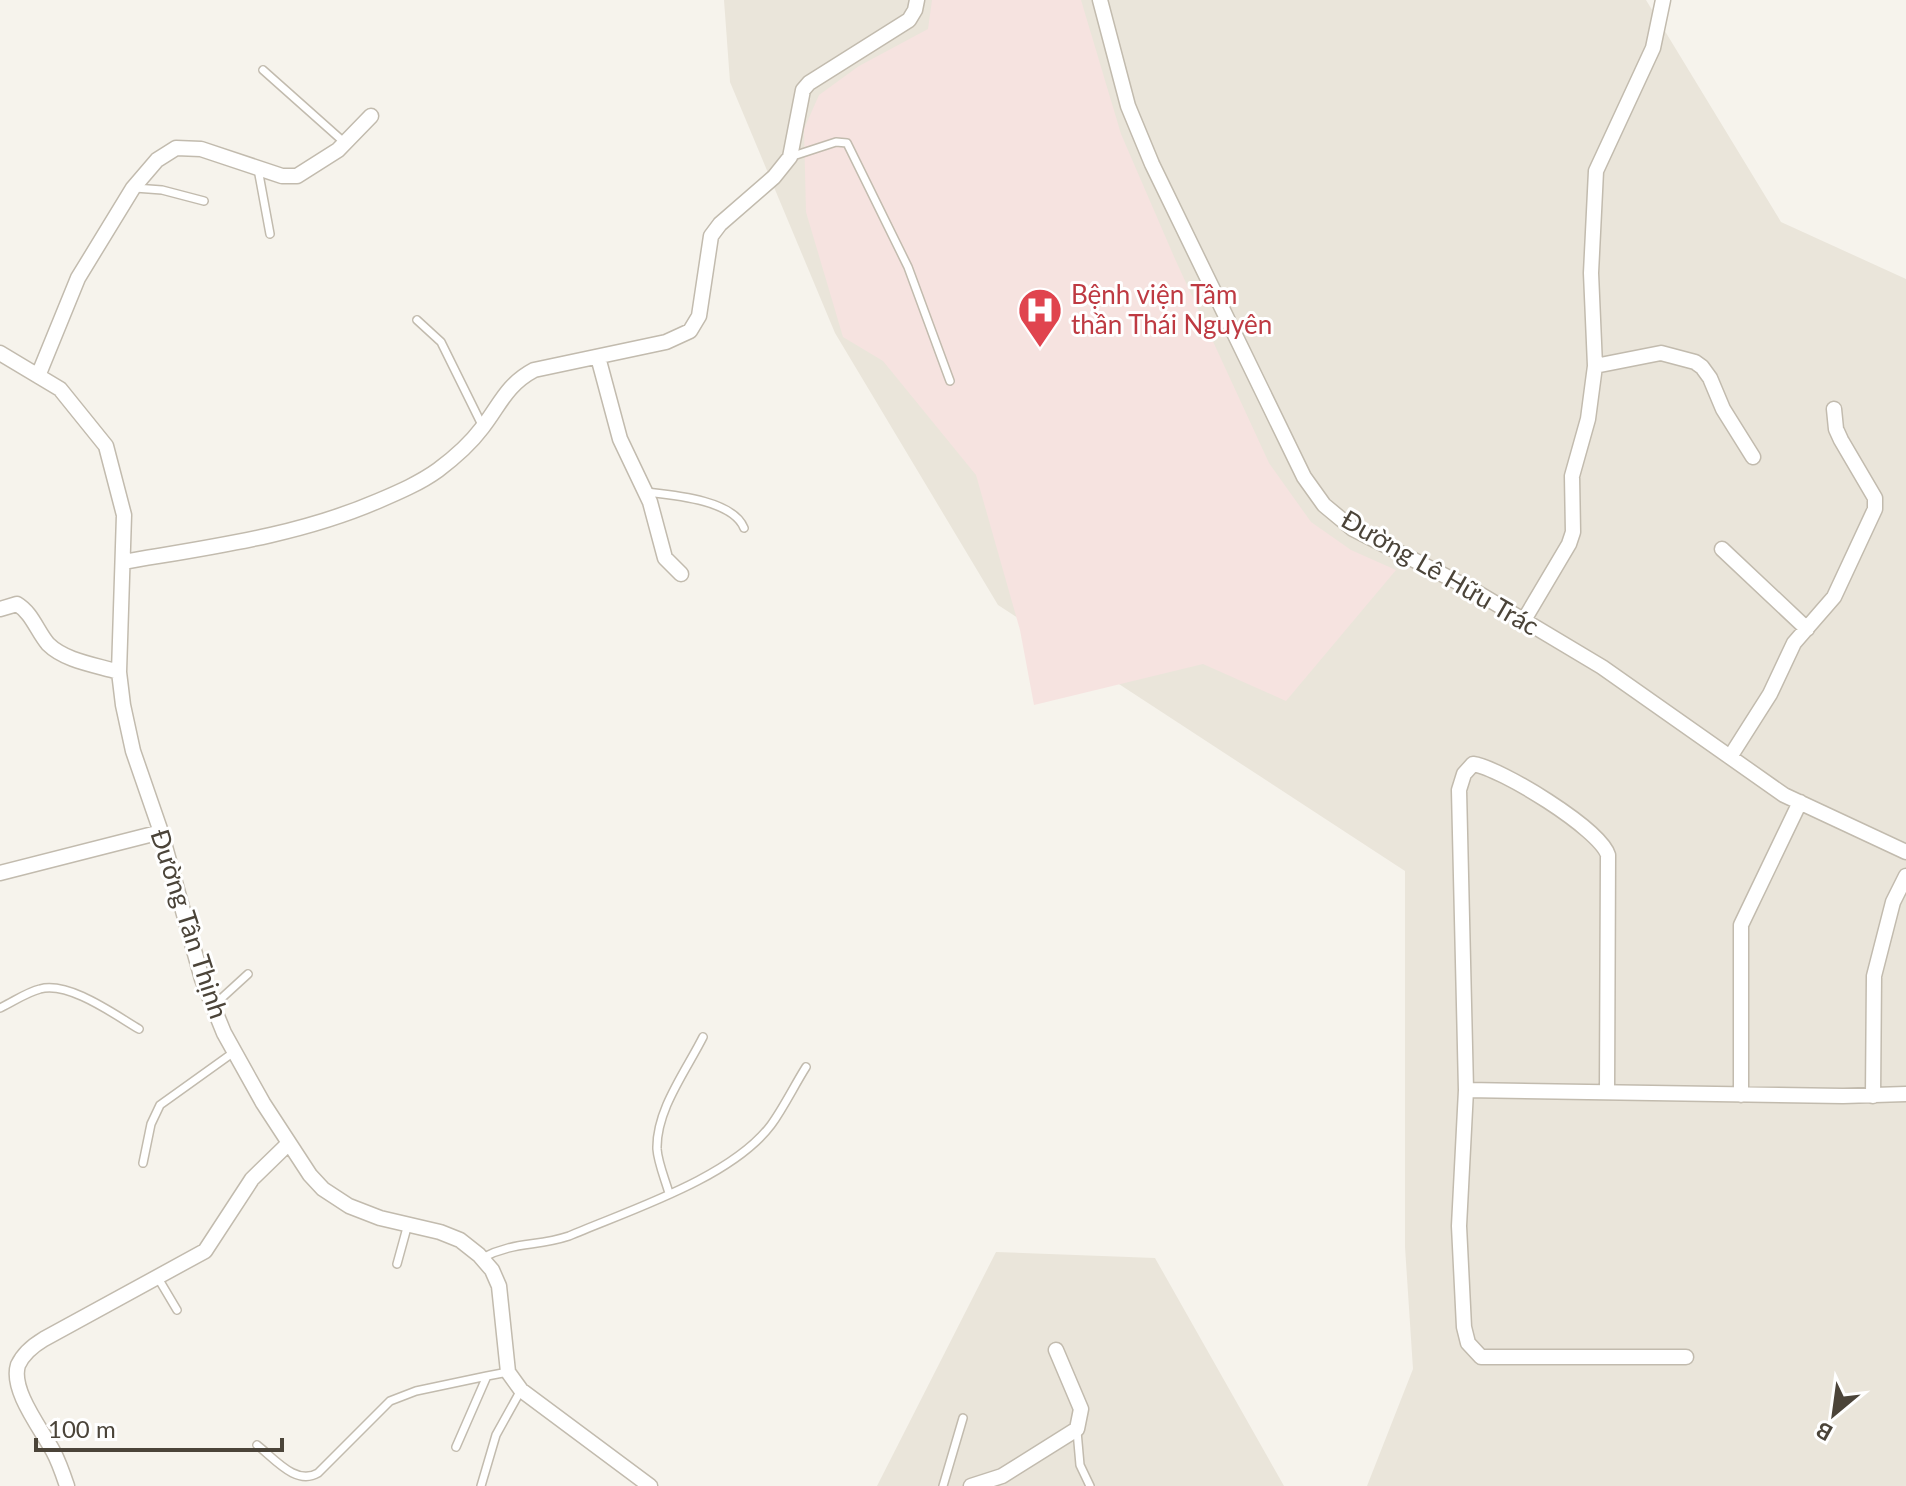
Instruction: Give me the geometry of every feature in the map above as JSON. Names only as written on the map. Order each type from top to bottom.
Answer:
[{"type":"street","points":[[123,562],[285,533],[362,508],[436,472],[483,427],[512,384],[534,370],[666,342],[690,331],[699,316],[711,236],[720,224],[774,177],[790,157],[803,90],[809,83],[909,20],[917,0]]},
{"type":"street","name":"Đường Lê Hữu Trác","points":[[1100,0],[1128,106],[1152,164],[1304,477],[1324,505],[1353,529],[1473,590],[1602,667],[1784,795],[1906,852]]},
{"type":"street","points":[[1524,620],[1573,532],[1572,476],[1588,419],[1595,366],[1591,273],[1596,171],[1653,48],[1663,0]]},
{"type":"street","points":[[38,376],[78,278],[133,188],[157,160],[176,148],[201,149],[282,176],[297,176],[345,143],[371,116]]},
{"type":"street","name":"Đường Tân Thịnh","points":[[0,353],[60,389],[106,446],[124,515],[119,672],[133,751],[161,832],[202,979],[234,1052],[289,1143],[323,1189],[380,1218],[440,1232],[460,1240],[482,1258],[499,1286],[508,1372],[521,1390],[650,1486]]},
{"type":"street","points":[[1595,366],[1661,353],[1695,362],[1710,378],[1723,409],[1753,457]]},
{"type":"street","points":[[598,357],[620,439],[646,492],[665,558],[681,574]]},
{"type":"street","points":[[1730,757],[1774,687],[1794,643],[1834,597],[1875,509],[1875,498],[1836,429],[1834,409]]},
{"type":"street","points":[[1722,549],[1807,629]]},
{"type":"street","points":[[0,609],[17,604],[28,612],[47,643],[59,653],[119,672]]},
{"type":"street","points":[[1607,1092],[1608,855],[1605,846],[1590,830],[1514,781],[1487,766],[1473,764],[1464,774],[1459,790],[1466,1090],[1459,1226],[1464,1327],[1468,1343],[1481,1357],[1686,1357]]},
{"type":"street","points":[[1741,1095],[1741,925],[1800,802]]},
{"type":"street","points":[[0,873],[161,832]]},
{"type":"street","points":[[1873,1096],[1874,976],[1893,902],[1906,876]]},
{"type":"street","points":[[1466,1090],[1741,1095],[1906,1094]]},
{"type":"street","points":[[67,1486],[54,1453],[18,1387],[16,1375],[19,1364],[32,1347],[44,1339],[205,1251],[252,1179],[289,1143]]},
{"type":"street","points":[[971,1486],[1002,1476],[1077,1429],[1081,1409],[1056,1350]]},
{"type":"lane","points":[[263,70],[345,143]]},
{"type":"lane","points":[[790,157],[836,142],[847,143],[908,267],[950,381]]},
{"type":"lane","points":[[258,167],[270,234]]},
{"type":"lane","points":[[133,188],[162,190],[204,201]]},
{"type":"lane","points":[[417,320],[441,342],[483,427]]},
{"type":"lane","points":[[646,492],[727,509],[741,520],[744,528]]},
{"type":"lane","points":[[213,1006],[248,974]]},
{"type":"lane","points":[[0,1008],[41,988],[52,988],[85,998],[139,1029]]},
{"type":"lane","points":[[669,1193],[657,1153],[658,1131],[667,1106],[703,1037]]},
{"type":"lane","points":[[143,1163],[151,1124],[160,1105],[234,1052]]},
{"type":"lane","points":[[482,1258],[516,1244],[550,1242],[569,1236],[708,1175],[746,1151],[771,1125],[806,1067]]},
{"type":"lane","points":[[397,1264],[408,1224]]},
{"type":"lane","points":[[157,1277],[177,1310]]},
{"type":"lane","points":[[257,1445],[297,1477],[309,1478],[318,1473],[390,1401],[416,1391],[508,1372]]},
{"type":"lane","points":[[456,1447],[487,1376]]},
{"type":"lane","points":[[481,1486],[496,1435],[521,1390]]},
{"type":"lane","points":[[943,1486],[963,1418]]},
{"type":"lane","points":[[1077,1429],[1080,1465],[1090,1486]]},
{"type":"shaded area","points":[[724,0],[1646,0],[1781,222],[1906,279],[1906,1486],[1367,1486],[1413,1369],[1405,1247],[1405,871],[998,605],[835,333],[730,82]]},
{"type":"shaded area","name":"Bệnh viện Tâm thần Thái Nguyên","points":[[932,0],[1081,0],[1121,134],[1269,463],[1311,522],[1351,550],[1396,570],[1286,701],[1203,664],[1034,705],[1020,630],[976,475],[883,361],[843,337],[806,212],[804,129],[819,95],[859,66],[928,29]]},
{"type":"shaded area","points":[[996,1252],[1155,1258],[1284,1486],[877,1486]]},
{"type":"place","name":"Bệnh viện Tâm thần Thái Nguyên","points":[[1040,349]]}]
